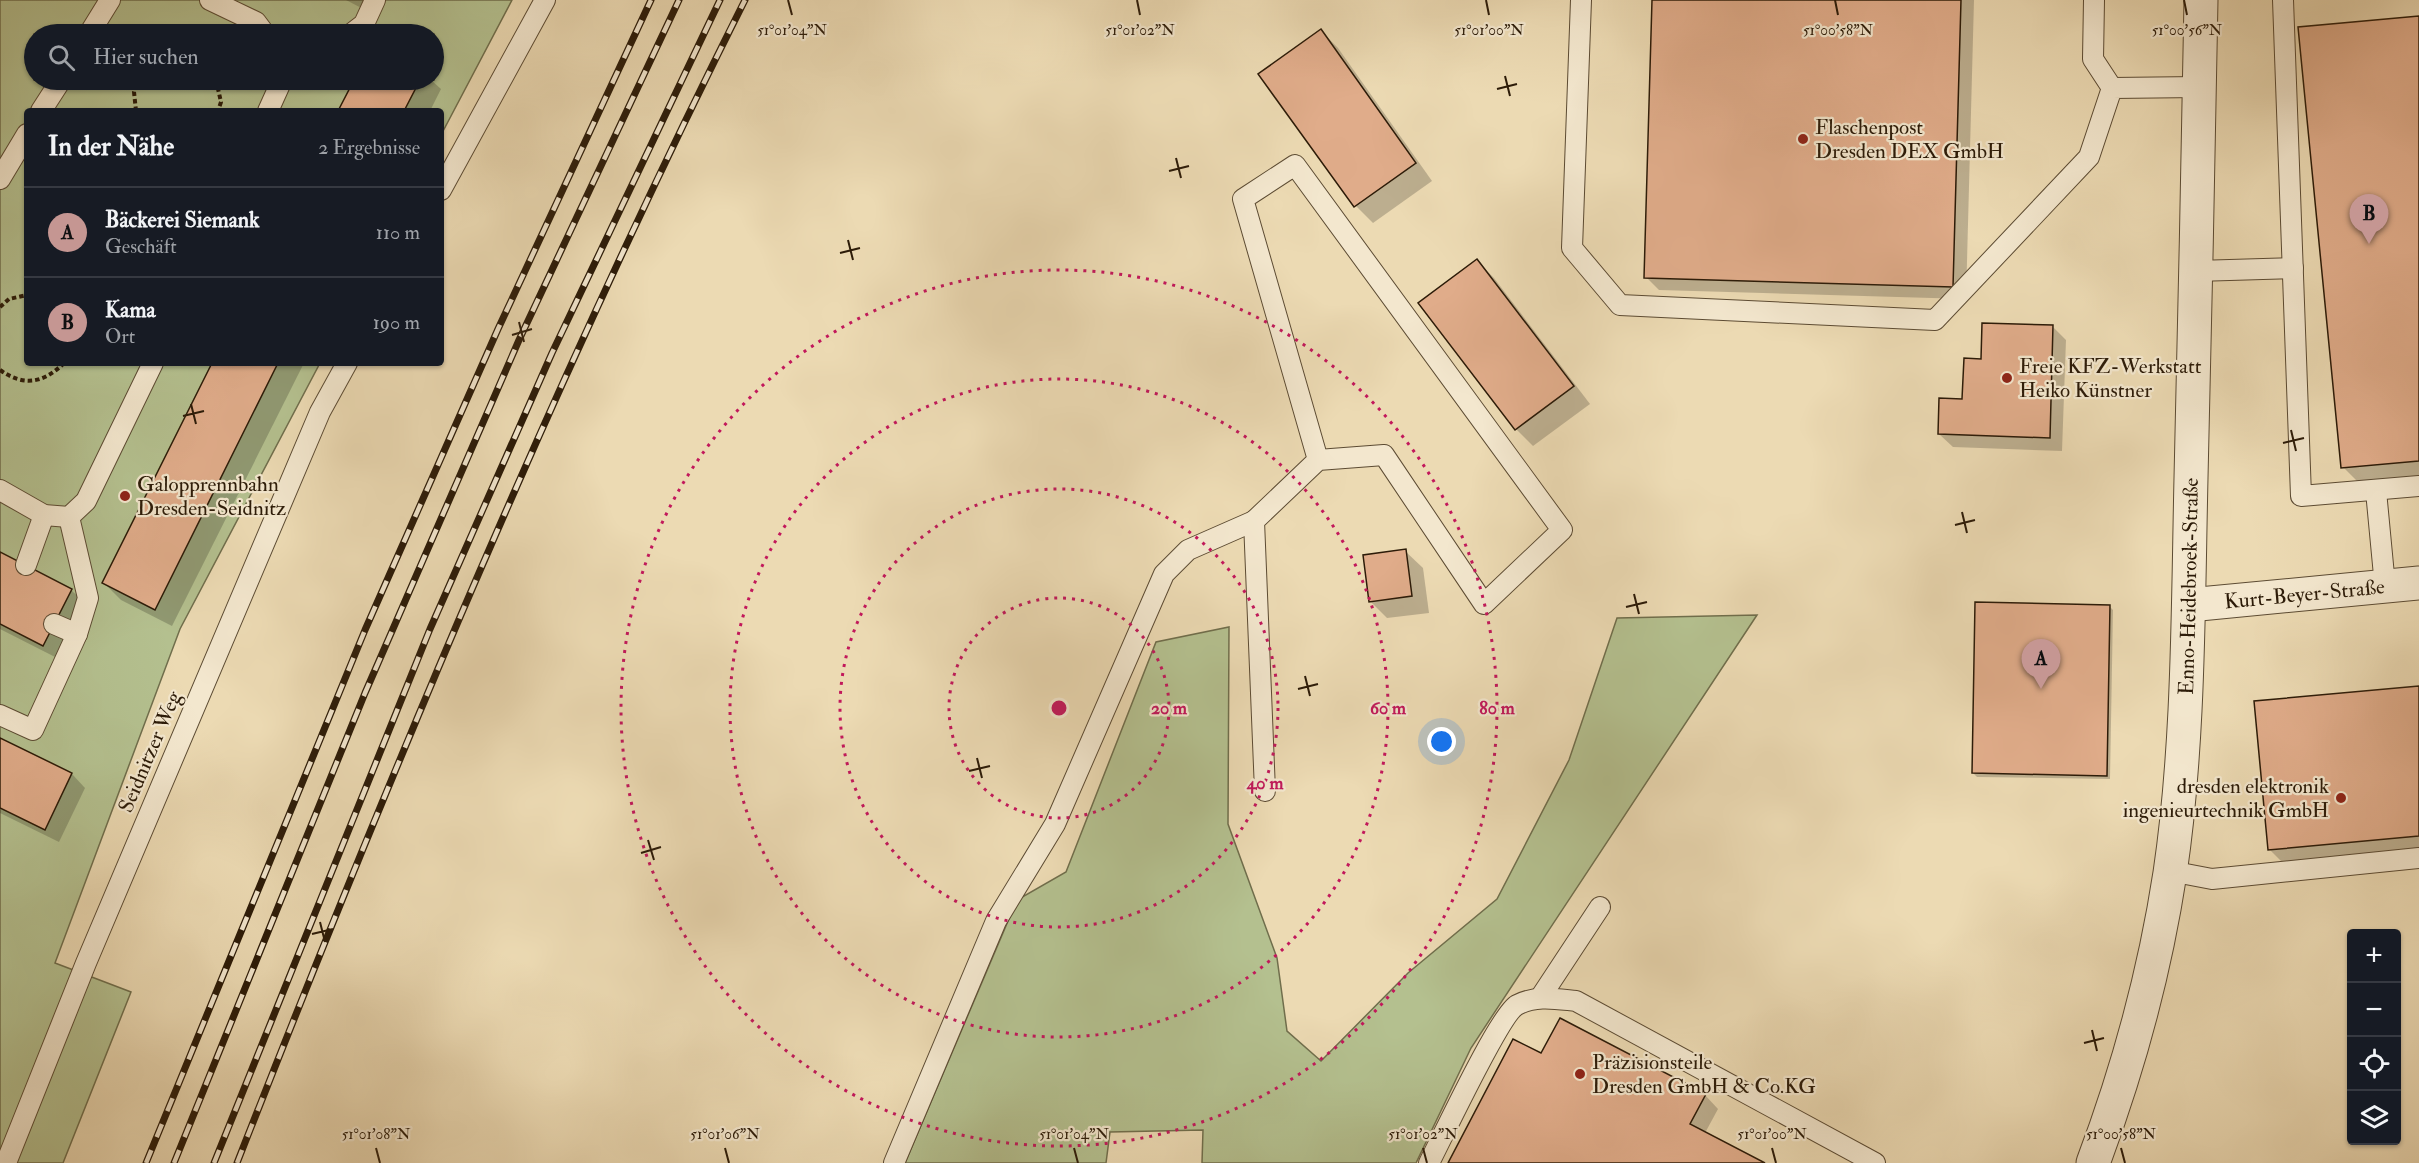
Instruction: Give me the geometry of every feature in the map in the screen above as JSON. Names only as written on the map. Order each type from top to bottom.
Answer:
[{"type":"street","name":"Enno-Heidebroek-Straße","points":[[2093,1163],[2110,1117],[2152,972],[2170,872],[2182,745],[2188,605],[2201,0]]},
{"type":"street","name":"Kurt-Beyer-Straße","points":[[2188,605],[2419,583]]},
{"type":"lane","points":[[95,24],[110,0]]},
{"type":"lane","points":[[210,0],[258,24]]},
{"type":"lane","points":[[364,24],[375,0]]},
{"type":"lane","points":[[444,185],[545,0]]},
{"type":"lane","points":[[1581,0],[1572,248],[1620,305],[1935,320],[2089,157],[2112,88]]},
{"type":"lane","points":[[2094,0],[2093,59],[2112,88]]},
{"type":"lane","points":[[2283,0],[2301,496],[2419,486]]},
{"type":"lane","points":[[2112,88],[2199,87]]},
{"type":"lane","points":[[43,108],[55,90]]},
{"type":"lane","points":[[269,108],[277,90]]},
{"type":"lane","points":[[0,179],[24,141]]},
{"type":"lane","points":[[894,1163],[996,921],[1055,824],[1164,574],[1188,550],[1254,521],[1318,460],[1384,455],[1484,604],[1563,530],[1295,165],[1243,199],[1318,460]]},
{"type":"lane","points":[[2196,271],[2293,268]]},
{"type":"lane","points":[[69,517],[86,501],[152,366]]},
{"type":"lane","name":"Seidnitzer Weg","points":[[6,1163],[86,963],[315,423],[345,366]]},
{"type":"lane","points":[[0,490],[44,514],[69,517]]},
{"type":"lane","points":[[2376,491],[2385,586]]},
{"type":"lane","points":[[26,565],[44,514]]},
{"type":"lane","points":[[0,715],[33,730],[77,634],[88,598],[69,517]]},
{"type":"lane","points":[[1254,521],[1265,791]]},
{"type":"lane","points":[[54,624],[77,634]]},
{"type":"lane","points":[[2170,872],[2212,879],[2419,858]]},
{"type":"lane","points":[[1540,998],[1600,907]]},
{"type":"lane","points":[[1430,1163],[1495,1034],[1515,1006],[1540,998],[1576,1001],[1875,1163]]},
{"type":"path","points":[[135,90],[136,108]]},
{"type":"path","points":[[218,90],[221,102],[219,108]]},
{"type":"path","points":[[0,307],[9,299],[24,296]]},
{"type":"path","points":[[0,370],[12,379],[39,381],[54,373],[61,366]]},
{"type":"green space","name":"Galopprennbahn Dresden-Seidnitz","points":[[0,0],[512,0],[444,129],[444,108],[24,108],[24,366],[318,366],[180,629],[55,963],[131,992],[63,1163],[0,1163]]},
{"type":"green space","points":[[1757,615],[1471,1048],[1416,1163],[1202,1163],[1203,1130],[1110,1132],[1106,1163],[905,1163],[1017,900],[1066,872],[1156,642],[1229,627],[1228,824],[1277,958],[1287,1031],[1321,1061],[1408,973],[1497,899],[1569,760],[1617,618]]},
{"type":"building","name":"Flaschenpost Dresden DEX GmbH","points":[[1652,0],[1961,0],[1953,287],[1644,278]]},
{"type":"building","points":[[2419,16],[2419,461],[2341,468],[2298,27]]},
{"type":"building","points":[[1321,29],[1416,163],[1354,207],[1258,74]]},
{"type":"building","points":[[349,90],[415,90],[406,108],[340,108]]},
{"type":"building","points":[[1477,259],[1574,386],[1515,430],[1418,303]]},
{"type":"building","name":"Freie KFZ-Werkstatt Heiko Künstner","points":[[1982,323],[2053,325],[2050,438],[1938,434],[1939,398],[1962,399],[1964,358],[1981,359]]},
{"type":"building","points":[[210,366],[277,366],[155,610],[102,583]]},
{"type":"building","points":[[1406,549],[1412,596],[1369,602],[1363,555]]},
{"type":"building","points":[[0,552],[72,589],[43,646],[0,624]]},
{"type":"building","points":[[1975,602],[2110,605],[2107,776],[1972,773]]},
{"type":"building","name":"dresden elektronik ingenieurtechnik GmbH","points":[[2419,686],[2419,836],[2268,850],[2254,701]]},
{"type":"building","points":[[0,738],[72,773],[45,830],[0,808]]},
{"type":"building","name":"Präzisionsteile Dresden GmbH & Co.KG","points":[[1560,1018],[1706,1094],[1690,1124],[1765,1163],[1448,1163],[1513,1039],[1541,1053]]},
{"type":"railway","points":[[146,1163],[365,630],[498,329],[651,0]]},
{"type":"railway","points":[[174,1163],[365,693],[519,340],[679,0]]},
{"type":"railway","points":[[214,1163],[430,629],[552,353],[720,0]]},
{"type":"railway","points":[[237,1163],[355,868],[478,576],[607,286],[745,0]]},
{"type":"place","name":"Flaschenpost Dresden DEX GmbH","points":[[1803,139]]},
{"type":"place","name":"Kama","points":[[2369,244]]},
{"type":"place","name":"Freie KFZ-Werkstatt Heiko Künstner","points":[[2007,378]]},
{"type":"place","name":"Galopprennbahn Dresden-Seidnitz","points":[[125,496]]},
{"type":"place","name":"Bäckerei Siemank","points":[[2041,689]]},
{"type":"place","name":"dresden elektronik ingenieurtechnik GmbH","points":[[2341,798]]},
{"type":"place","name":"Präzisionsteile Dresden GmbH & Co.KG","points":[[1580,1074]]}]
